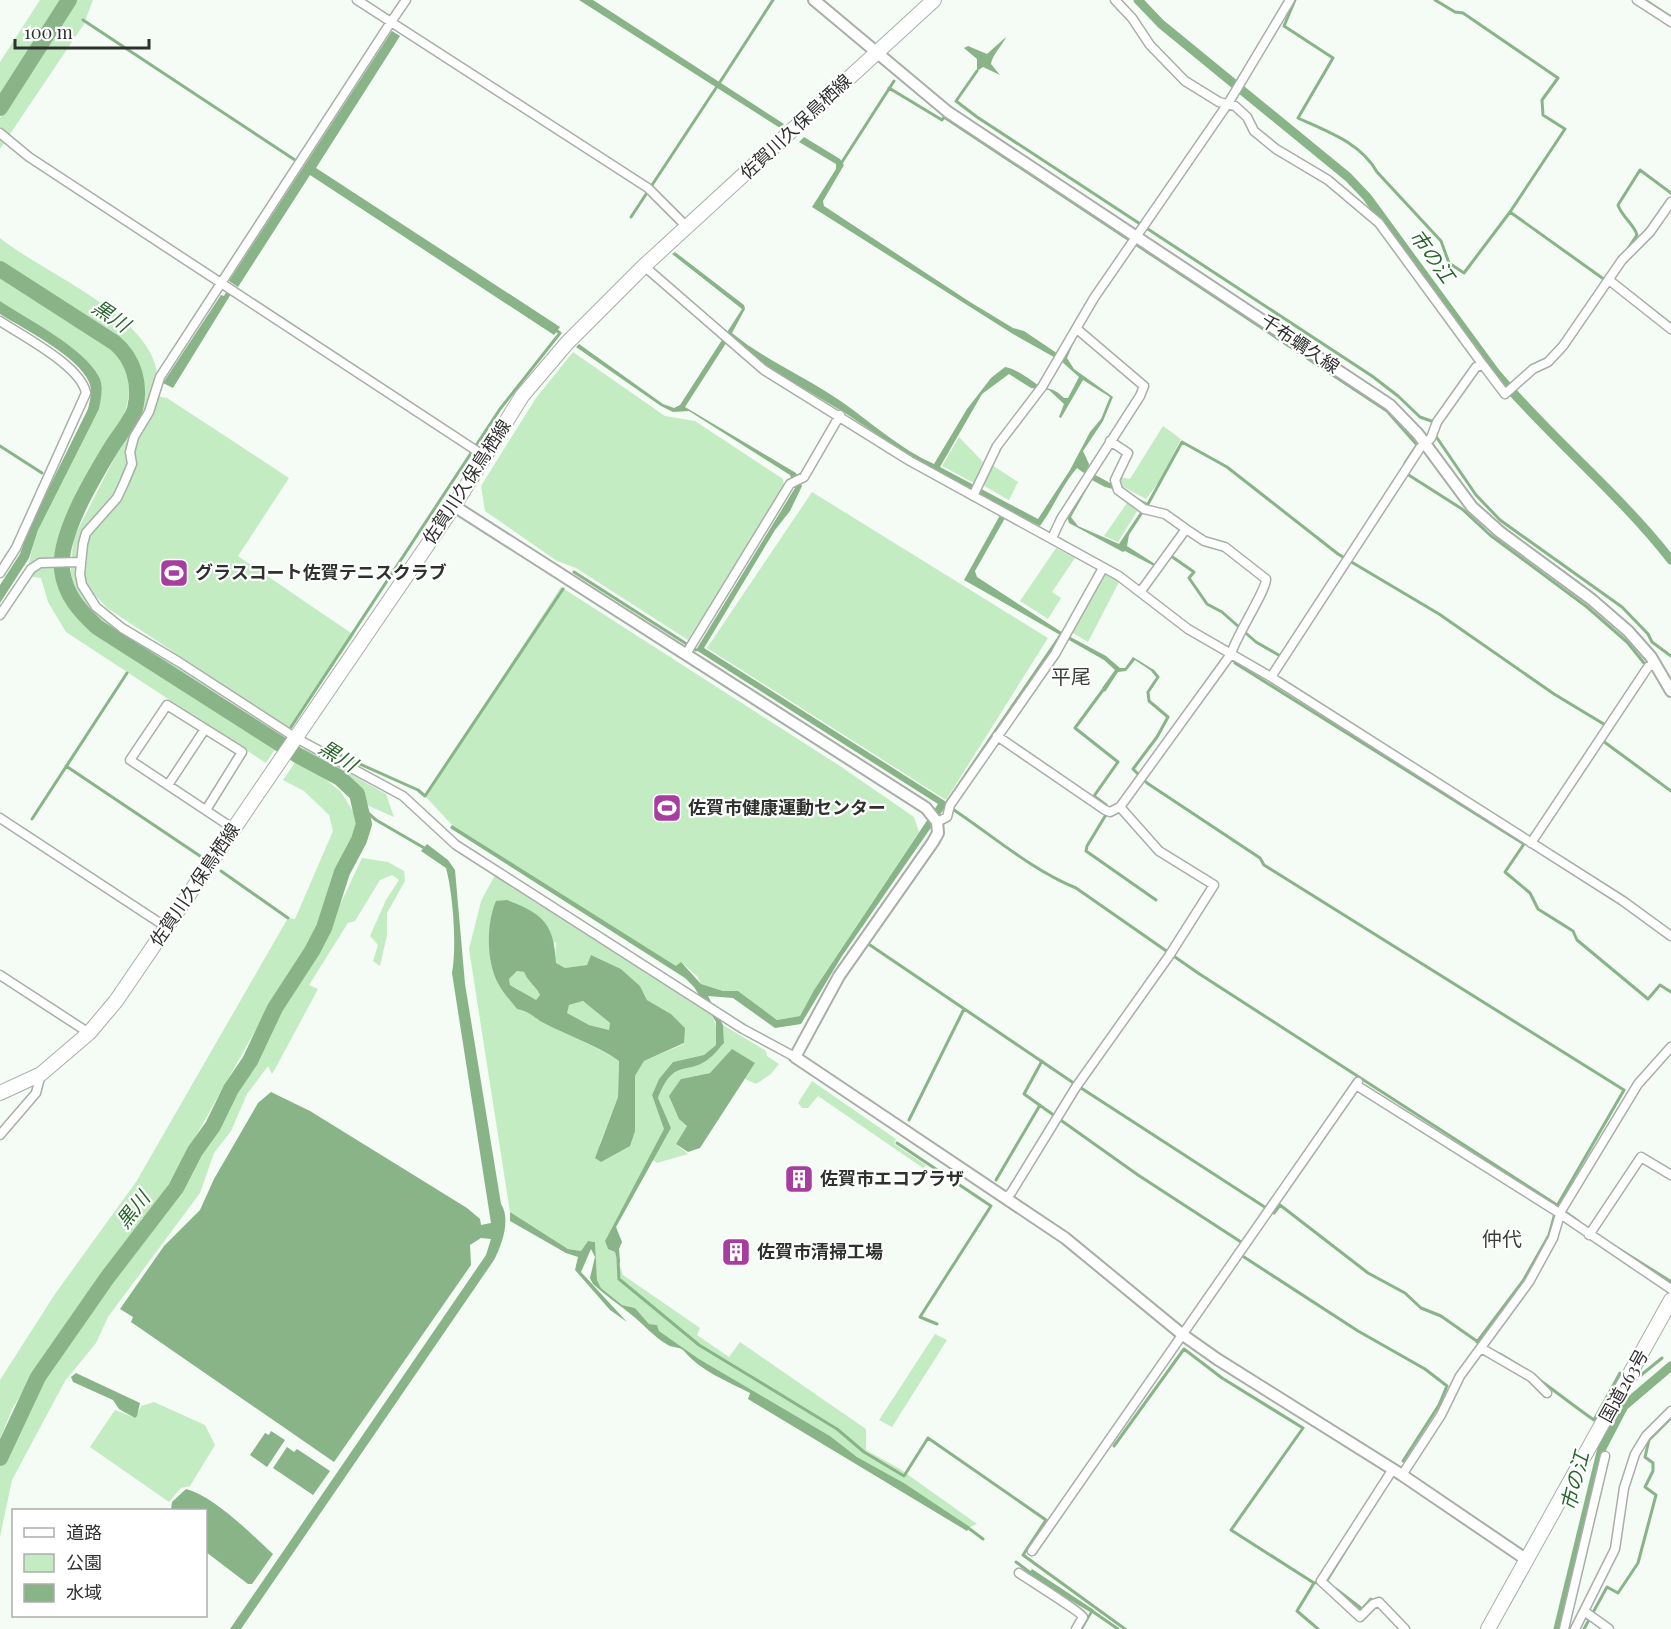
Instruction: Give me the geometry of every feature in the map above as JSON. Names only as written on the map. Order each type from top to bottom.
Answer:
[{"type":"main road","name":"佐賀川久保鳥栖線","points":[[0,1093],[41,1074],[89,1033],[116,1001],[454,506],[478,452],[567,343],[644,266],[934,0]]},
{"type":"main road","name":"国道263号","points":[[1488,1629],[1671,1300]]},
{"type":"street","points":[[357,0],[650,189],[687,227]]},
{"type":"street","points":[[406,0],[160,377],[149,412],[134,437],[130,452],[132,464],[117,498],[86,533],[78,562],[82,585],[89,597],[107,618],[296,738],[408,800],[456,845],[717,1013],[795,1057],[1005,1198],[1107,1270],[1183,1335],[1217,1359],[1397,1472],[1527,1560]]},
{"type":"street","name":"千布蠣久線","points":[[814,0],[948,112],[1138,235],[1390,405],[1426,444],[1472,507],[1500,532],[1591,599],[1629,631],[1655,664],[1671,691]]},
{"type":"street","points":[[1115,0],[1150,45],[1177,74],[1219,102],[1229,102],[1247,117],[1254,131],[1276,149],[1328,180],[1378,224],[1505,394],[1533,369],[1548,362],[1563,346],[1622,260],[1650,232],[1671,202]]},
{"type":"street","points":[[973,496],[980,486],[997,446],[1041,387],[1094,298],[1229,102],[1290,0]]},
{"type":"street","points":[[1637,0],[1671,22]]},
{"type":"street","points":[[1,133],[29,157],[478,452]]},
{"type":"street","points":[[644,266],[764,370],[910,461],[1052,538],[1141,591],[1188,629],[1271,678],[1623,901],[1671,936]]},
{"type":"street","points":[[1609,280],[1671,329]]},
{"type":"street","points":[[0,321],[75,372],[85,384],[86,393],[16,548],[0,573]]},
{"type":"street","points":[[1052,538],[1144,386],[1077,329]]},
{"type":"street","points":[[1271,678],[1420,448],[1426,444],[1436,423],[1476,368],[1483,365]]},
{"type":"street","points":[[689,649],[792,483],[801,479],[840,416]]},
{"type":"street","points":[[997,736],[1107,811],[1120,807],[1231,654],[1241,627],[1267,584],[1266,579],[1225,547],[1204,541],[1165,514],[1144,509],[1117,488],[1115,480],[1128,453],[1110,441]]},
{"type":"street","points":[[454,506],[689,649],[929,810],[937,822],[938,833],[933,842],[863,941],[815,1016],[795,1057]]},
{"type":"street","points":[[1141,591],[1186,529]]},
{"type":"street","points":[[0,615],[31,568],[40,563],[78,562]]},
{"type":"street","points":[[937,822],[946,817],[949,807],[1066,636],[1103,568]]},
{"type":"street","points":[[1531,843],[1648,667],[1655,664]]},
{"type":"street","points":[[206,810],[242,752],[167,705],[130,760],[234,829]]},
{"type":"street","points":[[168,785],[205,729]]},
{"type":"street","points":[[1005,1198],[1011,1193],[1078,1084],[1171,953],[1214,885],[1159,851],[1120,807]]},
{"type":"street","points":[[0,818],[166,927]]},
{"type":"street","points":[[0,975],[89,1033]]},
{"type":"street","points":[[1405,1629],[1376,1603],[1360,1617],[1323,1583],[1397,1472],[1441,1415],[1460,1376],[1542,1261],[1553,1238],[1559,1210],[1638,1084],[1671,1047]]},
{"type":"street","points":[[0,1135],[36,1093],[41,1074]]},
{"type":"street","points":[[1032,1551],[1357,1083],[1559,1210],[1671,1289]]},
{"type":"street","points":[[1591,1231],[1641,1157],[1671,1175]]},
{"type":"street","points":[[1482,1346],[1531,1377],[1547,1393]]},
{"type":"street","points":[[1575,1629],[1589,1614],[1615,1549],[1624,1488],[1635,1454],[1646,1436],[1669,1417]]},
{"type":"street","points":[[1564,1629],[1605,1456]]},
{"type":"street","points":[[1019,1573],[1058,1601],[1081,1613],[1083,1617],[1076,1629]]},
{"type":"street","points":[[1589,1614],[1608,1629]]},
{"type":"green space","points":[[40,0],[63,0],[0,99],[0,62]]},
{"type":"green space","points":[[76,0],[93,0],[84,24],[0,149],[0,118]]},
{"type":"green space","name":"グラスコート佐賀テニスクラブ","points":[[0,238],[92,297],[136,332],[150,352],[157,373],[152,395],[167,398],[289,478],[238,556],[354,635],[291,729],[107,608],[94,594],[88,585],[84,567],[87,547],[101,511],[85,527],[77,546],[76,583],[87,602],[108,623],[236,705],[101,625],[80,605],[70,583],[73,539],[139,410],[141,385],[133,359],[120,342],[0,264]]},
{"type":"green space","points":[[0,275],[66,315],[100,339],[122,361],[129,379],[128,400],[121,423],[62,536],[58,557],[59,584],[67,603],[89,629],[275,749],[266,763],[66,632],[48,602],[41,578],[28,576],[30,557],[45,513],[99,409],[102,393],[99,377],[81,355],[0,301]]},
{"type":"green space","points":[[573,352],[665,416],[695,421],[783,479],[784,487],[688,640],[576,568],[557,561],[485,511],[481,486],[536,398]]},
{"type":"green space","points":[[1163,426],[1181,439],[1160,480],[1146,499],[1120,485],[1120,477],[1130,479]]},
{"type":"green space","points":[[959,437],[983,462],[974,483],[942,466]]},
{"type":"green space","points":[[992,465],[1018,482],[1009,500],[984,486]]},
{"type":"green space","name":"佐賀市健康運動センター","points":[[812,492],[1048,638],[946,800],[707,648]]},
{"type":"green space","points":[[1127,503],[1138,510],[1118,542],[1104,536]]},
{"type":"green space","points":[[1056,548],[1075,558],[1052,592],[1061,598],[1048,619],[1020,601]]},
{"type":"green space","points":[[1102,573],[1119,582],[1088,642],[1071,632]]},
{"type":"green space","name":"佐賀市健康運動センター","points":[[561,587],[840,766],[914,817],[919,832],[814,990],[800,1016],[777,1020],[738,991],[723,991],[701,984],[697,976],[681,962],[677,967],[452,825],[425,796]]},
{"type":"green space","points":[[304,748],[386,794],[394,817],[369,806],[343,776],[300,754]]},
{"type":"green space","points":[[296,761],[318,773],[341,792],[356,816],[356,834],[339,867],[317,931],[277,992],[162,1196],[63,1328],[12,1409],[0,1439],[0,1380],[55,1294],[136,1182],[288,918],[295,919],[333,831],[329,815],[304,791],[283,780]]},
{"type":"green space","points":[[362,858],[388,862],[404,871],[405,881],[387,913],[387,935],[380,966],[373,961],[378,945],[370,936],[386,900],[399,880],[392,875],[380,880],[355,921],[348,923],[309,985],[318,989],[272,1074],[268,1066],[247,1094],[231,1131],[214,1153],[200,1193],[108,1317],[96,1343],[65,1381],[12,1480],[0,1537],[0,1467],[45,1372],[73,1339],[163,1212],[185,1187],[201,1149],[217,1133],[237,1091],[254,1070],[280,1008],[316,956]]},
{"type":"green space","points":[[495,875],[712,1015],[718,1031],[716,1045],[704,1055],[673,1062],[659,1079],[652,1095],[665,1129],[605,1241],[608,1249],[615,1252],[623,1275],[700,1328],[697,1335],[729,1357],[740,1342],[866,1429],[866,1450],[900,1469],[977,1524],[970,1527],[904,1483],[857,1457],[830,1436],[699,1359],[659,1331],[657,1325],[649,1324],[635,1308],[622,1305],[601,1288],[597,1280],[595,1242],[588,1241],[581,1251],[568,1249],[510,1212],[469,949],[481,901]],"holes":[[[556,942],[555,963],[565,968],[587,965],[591,955],[621,969],[640,986],[647,1000],[671,1014],[684,1044],[644,1061],[635,1076],[634,1089],[599,1146],[618,1097],[619,1061],[533,1016],[513,994],[491,961]]]},
{"type":"green space","points":[[517,971],[524,972],[540,995],[536,1000],[510,985],[509,979]]},
{"type":"green space","points":[[583,1001],[610,1023],[609,1030],[589,1025],[566,1013],[569,1005]]},
{"type":"green space","points":[[723,1025],[766,1051],[767,1056],[779,1064],[771,1074],[756,1084],[745,1079],[755,1063],[681,1079],[687,1126],[676,1144],[688,1154],[657,1163],[653,1160],[671,1128],[658,1098],[664,1085],[676,1072],[703,1063],[715,1054],[724,1043]]},
{"type":"green space","points":[[812,1081],[896,1139],[894,1144],[926,1165],[923,1168],[818,1096],[808,1108],[802,1108],[798,1103]]},
{"type":"green space","points":[[935,1334],[947,1340],[892,1427],[879,1420]]},
{"type":"green space","points":[[154,1402],[205,1425],[215,1445],[190,1486],[181,1488],[169,1502],[90,1447],[115,1410],[135,1418],[141,1406]]},
{"type":"water","points":[[579,0],[593,0],[784,124],[780,128]]},
{"type":"water","points":[[392,31],[400,36],[316,168],[560,327],[554,335],[310,175],[238,287],[229,281]]},
{"type":"water","points":[[1006,37],[991,64],[1000,75],[983,67],[977,71],[977,59],[964,48],[968,46],[987,54]]},
{"type":"water","points":[[804,137],[840,159],[844,165],[823,201],[824,206],[970,302],[1013,328],[1024,331],[1061,356],[1077,335],[1067,358],[1074,369],[1113,397],[1103,421],[1083,451],[1089,464],[1088,471],[1149,504],[1147,507],[1125,492],[1105,487],[1092,480],[1071,517],[1078,526],[1119,544],[1141,511],[1144,512],[1129,535],[1127,546],[1155,564],[1154,566],[1123,552],[1069,523],[1067,516],[1091,478],[1077,468],[1040,526],[1009,511],[975,571],[977,577],[1063,633],[1106,656],[1120,668],[1125,668],[1133,657],[1154,670],[1153,672],[1135,660],[1126,671],[1118,672],[1105,692],[1102,688],[1115,670],[1104,660],[964,580],[1004,508],[920,463],[845,413],[769,368],[730,337],[685,407],[796,473],[802,486],[790,511],[775,530],[704,648],[948,803],[842,956],[801,1024],[775,1028],[733,998],[708,996],[723,1025],[724,1043],[703,1063],[676,1072],[664,1085],[658,1098],[671,1128],[616,1227],[622,1242],[618,1264],[615,1252],[608,1249],[605,1241],[664,1129],[652,1095],[659,1079],[673,1062],[704,1055],[716,1045],[716,1022],[694,987],[685,978],[450,828],[452,825],[676,966],[681,962],[701,984],[723,991],[738,991],[777,1020],[800,1016],[814,990],[938,804],[696,650],[795,488],[790,475],[689,411],[673,412],[661,406],[576,347],[579,344],[663,404],[674,408],[680,405],[742,309],[672,254],[675,252],[744,305],[745,309],[732,333],[758,352],[842,402],[909,451],[934,464],[967,409],[991,378],[1005,367],[1019,372],[1038,385],[1054,390],[1064,398],[1068,398],[1079,377],[1061,361],[1013,334],[812,207],[836,169],[836,164],[799,142]],"holes":[[[1009,374],[1031,388],[1049,390],[1064,404],[1059,417],[1061,418],[1083,380],[1110,397],[1101,419],[1090,432],[1070,470],[1038,519],[940,467],[982,394]]]},
{"type":"water","points":[[227,291],[231,294],[173,388],[163,383],[221,295],[224,296]]},
{"type":"water","points":[[0,301],[81,355],[99,377],[102,388],[99,409],[38,530],[29,558],[0,603],[0,585],[20,554],[29,528],[88,409],[91,392],[89,382],[74,363],[49,344],[0,314]]},
{"type":"water","points":[[427,844],[448,860],[455,870],[465,984],[505,1217],[502,1240],[494,1260],[241,1629],[230,1629],[486,1255],[491,1239],[481,1238],[470,1245],[471,1265],[334,1462],[131,1322],[133,1317],[120,1309],[164,1246],[200,1210],[214,1179],[258,1103],[271,1092],[310,1111],[467,1208],[480,1219],[481,1225],[491,1223],[452,973],[454,935],[448,879],[446,868],[421,851]]},
{"type":"water","points":[[507,900],[520,905],[545,922],[553,939],[556,963],[565,968],[587,965],[591,955],[621,969],[640,986],[647,1000],[671,1014],[685,1028],[684,1043],[644,1061],[635,1076],[635,1131],[630,1146],[601,1162],[595,1158],[618,1097],[619,1061],[542,1022],[528,1012],[517,1009],[505,994],[495,976],[490,955],[490,921],[496,901]],"holes":[[[517,971],[524,972],[540,995],[536,1000],[510,985],[509,979]],[[583,1001],[610,1023],[609,1030],[589,1025],[567,1013],[569,1005]]]},
{"type":"water","points":[[732,1049],[755,1063],[700,1148],[688,1152],[676,1144],[687,1126],[679,1119],[669,1096],[681,1079],[710,1073]]},
{"type":"water","points":[[510,1212],[568,1249],[581,1251],[588,1241],[595,1242],[597,1280],[601,1288],[622,1305],[635,1308],[649,1324],[657,1325],[659,1331],[699,1359],[830,1436],[857,1457],[904,1483],[970,1527],[967,1531],[748,1399],[750,1393],[707,1370],[683,1350],[659,1339],[593,1284],[590,1278],[595,1257],[591,1249],[581,1272],[627,1322],[610,1310],[575,1270],[578,1257],[566,1253],[510,1221]]},
{"type":"water","points":[[76,1373],[140,1403],[137,1416],[135,1418],[119,1409],[113,1400],[73,1382],[71,1377]]},
{"type":"water","points":[[271,1431],[285,1440],[267,1467],[250,1455],[265,1433],[269,1435]]},
{"type":"water","points":[[287,1447],[294,1452],[297,1449],[330,1471],[313,1495],[273,1468]]},
{"type":"water","points":[[186,1489],[197,1493],[243,1526],[273,1554],[252,1584],[248,1584],[207,1553],[207,1509],[171,1509],[172,1502]]},
{"type":"water","points":[[1032,1569],[1094,1610],[1083,1629],[1080,1629],[1090,1612],[1028,1575]]},
{"type":"waterway","name":"黒川","points":[[0,108],[69,0]]},
{"type":"waterway","points":[[720,82],[773,0]]},
{"type":"waterway","name":"市の江","points":[[1138,0],[1161,24],[1348,177],[1367,197],[1495,372],[1538,420],[1629,511],[1671,560]]},
{"type":"waterway","points":[[1295,0],[1284,26],[1333,58],[1298,118],[1343,139],[1362,153],[1441,241],[1449,263],[1447,265]]},
{"type":"waterway","points":[[1435,0],[1455,12],[1463,13],[1558,78],[1542,100],[1543,115],[1565,129],[1510,212],[1464,273],[1449,263]]},
{"type":"waterway","points":[[1645,0],[1671,17]]},
{"type":"waterway","points":[[83,20],[295,160]]},
{"type":"waterway","points":[[977,71],[956,101],[1372,376],[1420,417],[1434,422]]},
{"type":"waterway","points":[[842,162],[894,81]]},
{"type":"waterway","points":[[631,217],[716,88]]},
{"type":"waterway","points":[[889,88],[942,120],[944,117],[1387,411],[1417,445],[1405,463]]},
{"type":"waterway","points":[[1627,250],[1637,235],[1618,205],[1640,170],[1671,193]]},
{"type":"waterway","points":[[1510,212],[1605,280]]},
{"type":"waterway","name":"黒川","points":[[0,269],[115,343],[122,349],[134,373],[137,400],[133,414],[78,507],[65,540],[62,570],[66,587],[74,602],[97,627],[299,756],[340,778],[357,794],[364,824],[359,840],[342,872],[324,928],[275,1008],[250,1061],[231,1089],[213,1126],[195,1151],[176,1188],[107,1278],[38,1377],[0,1458]]},
{"type":"waterway","points":[[291,727],[500,409],[560,333],[557,331]]},
{"type":"waterway","points":[[1435,435],[1476,495],[1500,520],[1622,607],[1648,634],[1652,642],[1671,656]]},
{"type":"waterway","points":[[1148,504],[1182,442],[1227,467],[1338,554],[1439,614],[1554,694],[1607,726]]},
{"type":"waterway","points":[[0,446],[42,473]]},
{"type":"waterway","points":[[1404,472],[1462,509],[1490,535],[1587,607],[1627,642],[1644,663]]},
{"type":"waterway","points":[[1169,559],[1171,556],[1194,572],[1189,578],[1207,604],[1222,612],[1256,642],[1282,657]]},
{"type":"waterway","points":[[574,572],[696,650]]},
{"type":"waterway","points":[[324,748],[418,790],[425,796],[563,589]]},
{"type":"waterway","points":[[947,802],[1060,636]]},
{"type":"waterway","points":[[1235,663],[1524,844],[1505,872],[1530,893],[1538,909],[1573,931],[1577,940],[1648,999],[1660,985],[1671,992]]},
{"type":"waterway","points":[[1153,671],[1158,677],[1148,692],[1149,701],[1168,717],[1157,737],[1133,769],[1147,783],[1260,858],[1264,865],[1624,1090],[1557,1206],[1549,1235],[1523,1281],[1477,1342]]},
{"type":"waterway","points":[[32,819],[127,673]]},
{"type":"waterway","points":[[1103,690],[1075,728],[1118,762],[1094,796],[1106,805],[1107,813],[1086,851],[1156,900]]},
{"type":"waterway","points":[[1605,738],[1603,741],[1671,791]]},
{"type":"waterway","points":[[66,766],[200,856]]},
{"type":"waterway","points":[[362,808],[376,820],[426,849]]},
{"type":"waterway","points":[[951,808],[1027,861],[1076,888],[1198,973],[1557,1205]]},
{"type":"waterway","points":[[221,871],[288,918]]},
{"type":"waterway","points":[[867,943],[1081,1088],[1274,1213],[1280,1205],[1368,1273],[1405,1293],[1421,1308],[1441,1316],[1478,1342]]},
{"type":"waterway","points":[[909,1120],[964,1009]]},
{"type":"waterway","points":[[1042,1061],[1024,1094],[1138,1175],[1241,1242]]},
{"type":"waterway","points":[[996,1180],[1040,1105]]},
{"type":"waterway","points":[[897,1143],[991,1206],[920,1317],[937,1324]]},
{"type":"waterway","points":[[1564,1211],[1578,1221]]},
{"type":"waterway","points":[[1619,1249],[1670,1281]]},
{"type":"waterway","points":[[1244,1257],[1358,1331],[1425,1369],[1447,1386],[1439,1405],[1403,1461]]},
{"type":"waterway","points":[[618,1260],[619,1279],[699,1345],[837,1429],[864,1452],[904,1476],[928,1438],[1046,1520],[1023,1555],[1125,1629]]},
{"type":"waterway","points":[[1114,1446],[1184,1349],[1222,1378],[1303,1428],[1231,1530],[1314,1583],[1320,1582]]},
{"type":"waterway","points":[[1500,1354],[1536,1377],[1594,1420],[1620,1373]]},
{"type":"waterway","points":[[1635,1380],[1662,1358]]},
{"type":"waterway","name":"市の江","points":[[1558,1629],[1602,1448],[1624,1406],[1671,1366]]},
{"type":"waterway","points":[[1584,1629],[1607,1587],[1618,1593],[1638,1563],[1656,1495],[1645,1487],[1653,1471],[1653,1463],[1645,1457],[1649,1440],[1671,1418]]},
{"type":"waterway","points":[[967,1527],[983,1539]]},
{"type":"waterway","points":[[1326,1582],[1352,1540]]},
{"type":"waterway","points":[[1016,1562],[1032,1574]]},
{"type":"waterway","points":[[1314,1583],[1297,1611],[1318,1629]]},
{"type":"waterway","points":[[1336,1589],[1362,1609],[1371,1599],[1374,1602]]},
{"type":"waterway","points":[[1092,1611],[1118,1629]]},
{"type":"place","name":"グラスコート佐賀テニスクラブ","points":[[174,573]]},
{"type":"place","name":"佐賀市健康運動センター","points":[[667,808]]},
{"type":"place","name":"佐賀市エコプラザ","points":[[799,1179]]},
{"type":"place","name":"佐賀市清掃工場","points":[[736,1252]]},
{"type":"district","name":"平尾","points":[[1071,677]]},
{"type":"district","name":"仲代","points":[[1502,1239]]}]
